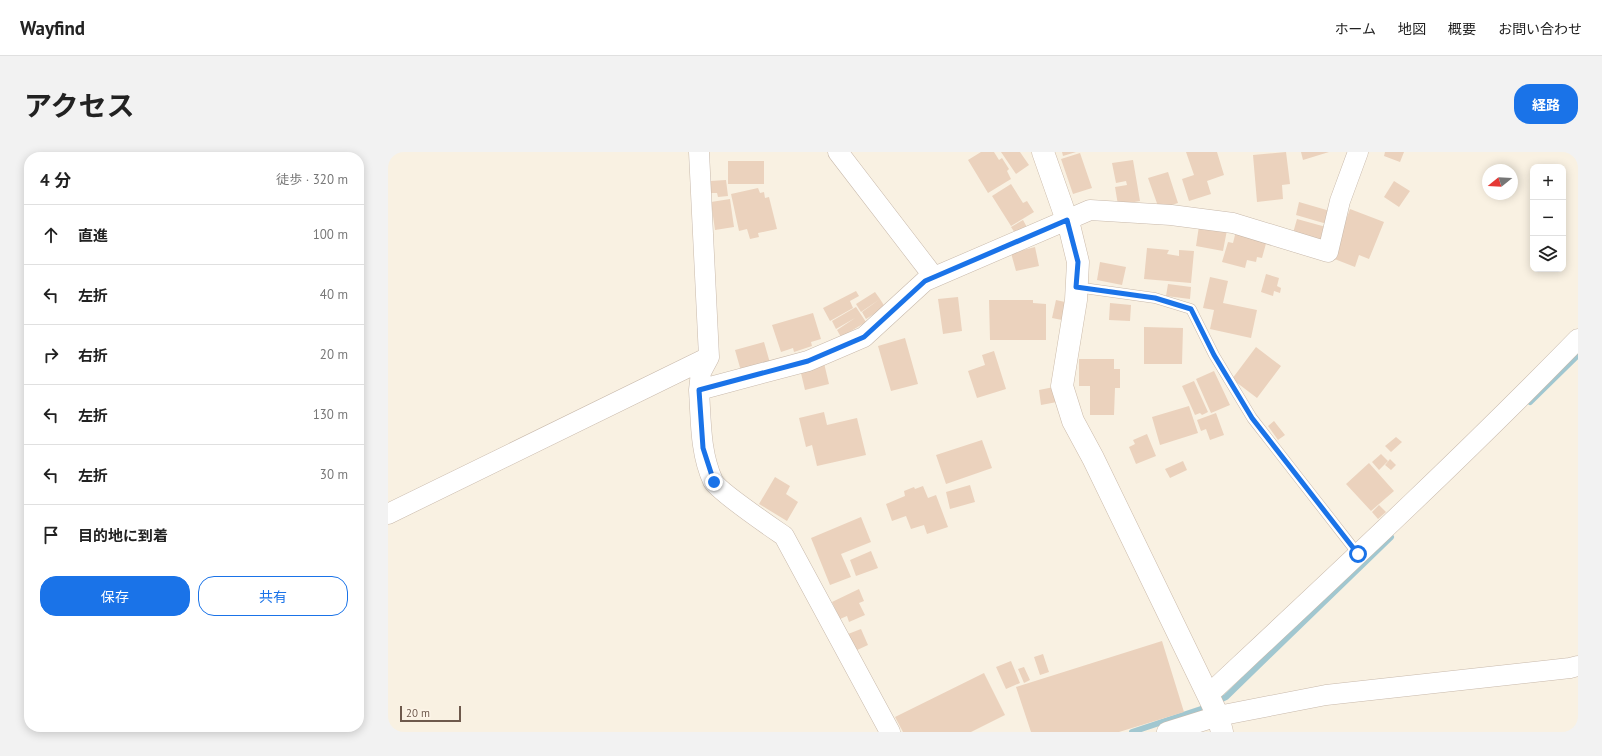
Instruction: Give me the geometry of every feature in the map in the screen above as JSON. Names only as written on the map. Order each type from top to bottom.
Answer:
[{"type":"street","points":[[699,152],[708,357],[701,372],[699,390],[703,448],[714,482],[760,520],[784,536],[890,732]]},
{"type":"street","points":[[838,152],[934,277]]},
{"type":"street","points":[[1044,152],[1067,220],[1078,262],[1076,287],[1062,386],[1073,421],[1093,458],[1214,711]]},
{"type":"street","points":[[699,390],[808,361],[864,337],[925,281],[1090,210],[1179,216],[1233,223],[1328,252],[1340,201],[1358,152]]},
{"type":"street","points":[[1214,711],[1358,554],[1525,394],[1578,339]]},
{"type":"street","points":[[388,514],[708,357]]},
{"type":"street","points":[[1167,732],[1214,711],[1326,695],[1578,666]]},
{"type":"lane","points":[[1076,287],[1155,298],[1191,309],[1214,355],[1252,418],[1358,554]]},
{"type":"building","points":[[981,152],[994,152],[999,160],[1002,158],[1009,169],[1007,171],[1011,179],[988,193],[968,160]]},
{"type":"building","points":[[1001,152],[1020,152],[1029,165],[1016,174]]},
{"type":"building","points":[[1062,152],[1076,152],[1063,156]]},
{"type":"building","points":[[1186,152],[1217,152],[1224,175],[1207,181],[1211,194],[1189,201],[1182,179],[1194,175]]},
{"type":"building","points":[[1286,152],[1290,184],[1282,185],[1283,199],[1257,202],[1253,155]]},
{"type":"building","points":[[1301,152],[1329,152],[1303,160]]},
{"type":"building","points":[[1385,152],[1404,152],[1400,162],[1384,156]]},
{"type":"building","points":[[1080,153],[1092,188],[1073,194],[1061,159]]},
{"type":"building","points":[[1133,160],[1140,201],[1118,205],[1115,187],[1127,185],[1126,181],[1116,183],[1112,163]]},
{"type":"building","points":[[728,161],[764,161],[764,184],[728,184]]},
{"type":"building","points":[[1168,172],[1178,203],[1159,209],[1148,178]]},
{"type":"building","points":[[726,180],[728,196],[718,197],[717,193],[711,193],[710,181]]},
{"type":"building","points":[[1394,181],[1410,191],[1399,207],[1384,197]]},
{"type":"building","points":[[1011,184],[1023,203],[1027,201],[1034,212],[1011,226],[992,196]]},
{"type":"building","points":[[758,188],[760,193],[764,192],[765,198],[769,197],[777,229],[758,233],[759,237],[750,239],[747,229],[739,231],[731,194]]},
{"type":"building","points":[[730,199],[734,227],[715,230],[711,202]]},
{"type":"building","points":[[1299,202],[1330,211],[1327,224],[1296,215]]},
{"type":"building","points":[[1350,209],[1384,222],[1369,259],[1359,255],[1355,267],[1332,258]]},
{"type":"building","points":[[1297,219],[1326,227],[1322,241],[1293,233]]},
{"type":"building","points":[[1023,220],[1028,229],[1017,236],[1011,227]]},
{"type":"building","points":[[1199,226],[1227,230],[1223,251],[1196,246]]},
{"type":"building","points":[[1236,231],[1267,240],[1262,258],[1257,257],[1256,262],[1247,260],[1245,268],[1222,262],[1228,242],[1233,243]]},
{"type":"building","points":[[1035,247],[1039,266],[1016,271],[1011,253]]},
{"type":"building","points":[[1147,248],[1169,250],[1167,254],[1179,256],[1179,250],[1194,251],[1191,283],[1144,279]]},
{"type":"building","points":[[1100,262],[1126,267],[1122,285],[1097,280]]},
{"type":"building","points":[[1266,274],[1279,278],[1277,286],[1281,288],[1280,293],[1274,291],[1273,296],[1261,292]]},
{"type":"building","points":[[1210,277],[1228,281],[1223,303],[1257,310],[1251,338],[1210,329],[1214,310],[1203,308]]},
{"type":"building","points":[[1168,284],[1191,287],[1190,299],[1166,296]]},
{"type":"building","points":[[856,291],[859,296],[850,301],[853,308],[830,321],[823,308]]},
{"type":"building","points":[[875,292],[880,299],[861,312],[856,304]]},
{"type":"building","points":[[958,297],[962,331],[943,334],[938,299]]},
{"type":"building","points":[[880,299],[885,307],[866,319],[862,312]]},
{"type":"building","points":[[989,300],[1033,300],[1033,303],[1046,304],[1046,340],[990,340]]},
{"type":"building","points":[[1056,300],[1065,302],[1062,320],[1052,318]]},
{"type":"building","points":[[1110,303],[1131,305],[1130,321],[1109,320]]},
{"type":"building","points":[[856,307],[866,322],[841,337],[837,330],[855,318],[836,329],[832,321]]},
{"type":"building","points":[[813,313],[821,339],[811,342],[812,346],[794,352],[793,348],[781,352],[772,325]]},
{"type":"building","points":[[1144,327],[1183,328],[1182,364],[1144,364]]},
{"type":"building","points":[[905,338],[918,384],[891,391],[878,346]]},
{"type":"building","points":[[764,342],[770,363],[741,371],[735,350]]},
{"type":"building","points":[[1256,347],[1281,366],[1257,398],[1232,379]]},
{"type":"building","points":[[994,351],[1006,389],[977,398],[968,371],[985,365],[982,355]]},
{"type":"building","points":[[1079,359],[1114,359],[1114,369],[1120,369],[1120,388],[1115,388],[1114,415],[1090,415],[1090,386],[1079,386]]},
{"type":"building","points":[[824,363],[829,384],[805,390],[800,369]]},
{"type":"building","points":[[1214,371],[1230,405],[1211,413],[1196,379]]},
{"type":"building","points":[[1194,381],[1208,412],[1202,415],[1200,413],[1195,415],[1182,386]]},
{"type":"building","points":[[1054,387],[1057,402],[1041,405],[1039,390]]},
{"type":"building","points":[[1189,406],[1198,433],[1160,445],[1152,417]]},
{"type":"building","points":[[824,412],[827,425],[857,418],[866,455],[817,466],[812,445],[806,447],[799,418]]},
{"type":"building","points":[[1216,413],[1224,435],[1210,440],[1206,429],[1201,431],[1197,420]]},
{"type":"building","points":[[1274,421],[1285,435],[1278,440],[1268,426]]},
{"type":"building","points":[[1147,434],[1156,456],[1136,464],[1129,447],[1135,444],[1133,440]]},
{"type":"building","points":[[1396,437],[1402,442],[1391,452],[1385,446]]},
{"type":"building","points":[[982,440],[992,468],[946,484],[936,455]]},
{"type":"building","points":[[1381,454],[1388,461],[1379,470],[1372,462]]},
{"type":"building","points":[[1390,459],[1396,465],[1391,470],[1385,465]]},
{"type":"building","points":[[1183,461],[1187,470],[1170,478],[1165,469]]},
{"type":"building","points":[[1369,463],[1394,491],[1371,511],[1346,484]]},
{"type":"building","points":[[775,477],[790,486],[786,494],[798,502],[787,521],[759,504]]},
{"type":"building","points":[[970,485],[975,502],[950,509],[946,492]]},
{"type":"building","points":[[923,486],[928,498],[936,495],[948,527],[927,534],[924,525],[911,529],[906,516],[892,521],[886,504],[905,496],[904,491],[914,487],[915,489]]},
{"type":"building","points":[[1379,505],[1386,512],[1378,519],[1372,512]]},
{"type":"building","points":[[861,517],[871,542],[841,554],[851,577],[830,585],[811,538]]},
{"type":"building","points":[[871,551],[878,568],[856,576],[850,560]]},
{"type":"building","points":[[859,589],[864,601],[859,603],[865,615],[849,622],[847,616],[840,619],[832,602]]},
{"type":"building","points":[[861,629],[868,645],[855,651],[848,634]]},
{"type":"building","points":[[1162,641],[1184,712],[1119,732],[1031,732],[1016,687]]},
{"type":"building","points":[[1043,654],[1049,672],[1040,675],[1034,657]]},
{"type":"building","points":[[1011,661],[1020,683],[1006,689],[996,667]]},
{"type":"building","points":[[1024,667],[1030,680],[1024,683],[1018,669]]},
{"type":"building","points":[[984,673],[1005,715],[971,732],[903,732],[895,717]]},
{"type":"waterway","points":[[1530,402],[1578,355]]},
{"type":"waterway","points":[[1132,732],[1201,709],[1226,697],[1391,537]]},
{"type":"route","points":[[714,482],[703,448],[699,390],[808,361],[864,337],[925,281],[1067,220],[1078,262],[1076,287],[1155,298],[1191,309],[1214,355],[1252,418],[1358,554]]}]
